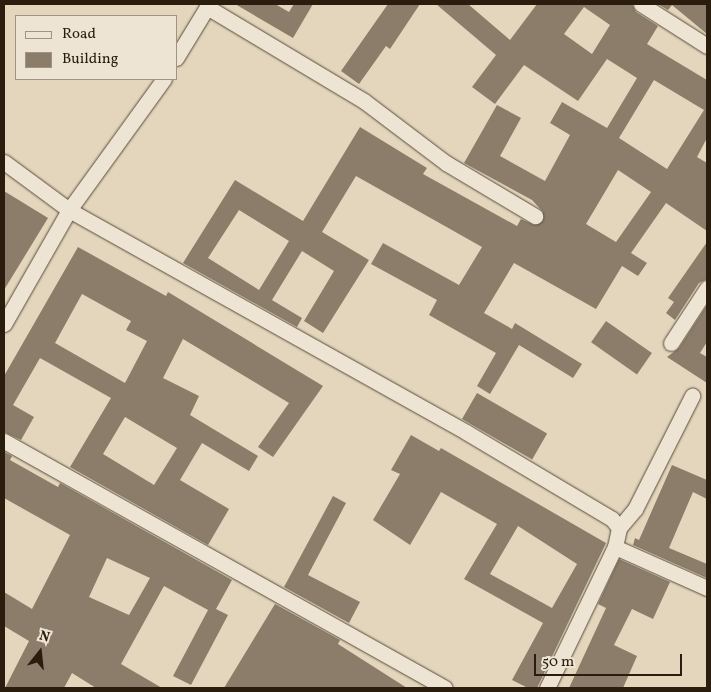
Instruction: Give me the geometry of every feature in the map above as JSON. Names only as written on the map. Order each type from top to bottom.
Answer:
[{"type":"street","points":[[641,4],[707,46]]},
{"type":"street","points":[[178,55],[208,6],[364,101],[446,163],[535,216]]},
{"type":"street","points":[[4,324],[69,210],[163,80]]},
{"type":"street","points":[[4,162],[69,210],[466,432],[612,519],[619,528]]},
{"type":"street","points":[[671,343],[707,288]]},
{"type":"street","points":[[546,688],[614,547],[619,528],[635,509],[692,396]]},
{"type":"street","points":[[4,441],[445,688]]},
{"type":"street","points":[[614,547],[707,588]]},
{"type":"building","points":[[235,4],[275,4],[289,12],[294,4],[313,4],[293,38]]},
{"type":"building","points":[[388,4],[420,4],[390,49],[386,46],[359,84],[341,71]]},
{"type":"building","points":[[436,4],[468,4],[510,40],[537,4],[632,4],[636,12],[658,26],[647,44],[707,80],[707,138],[697,157],[707,163],[707,231],[666,203],[631,253],[647,263],[638,276],[622,266],[596,309],[514,263],[484,313],[512,329],[515,323],[582,364],[573,378],[519,345],[490,394],[477,386],[496,353],[429,315],[437,300],[371,264],[383,243],[459,285],[482,247],[356,176],[322,232],[369,260],[323,333],[304,321],[334,271],[302,251],[272,300],[302,318],[297,327],[183,263],[235,180],[303,221],[360,127],[427,168],[423,174],[517,226],[521,219],[534,225],[543,221],[543,212],[532,200],[464,163],[497,105],[521,118],[500,156],[545,181],[570,135],[550,123],[562,102],[607,128],[637,78],[607,59],[578,101],[524,65],[495,104],[472,87],[496,55]],"holes":[[[584,7],[610,25],[592,54],[564,34]],[[654,80],[704,110],[667,169],[619,138]],[[618,170],[651,192],[616,242],[586,224]],[[239,210],[289,241],[259,290],[208,258]]]},
{"type":"building","points":[[658,4],[707,4],[707,34],[672,5],[668,10]]},
{"type":"building","points":[[4,191],[48,218],[4,290]]},
{"type":"building","points":[[707,242],[707,279],[699,283],[675,320],[666,313],[674,302],[668,298]]},
{"type":"building","points":[[78,247],[166,296],[168,292],[323,386],[273,457],[258,447],[289,403],[183,339],[163,378],[199,396],[190,415],[258,456],[249,471],[202,443],[180,480],[229,509],[208,545],[70,467],[111,398],[40,358],[13,405],[34,417],[21,440],[4,432],[4,376]],"holes":[[[82,294],[131,321],[126,330],[147,341],[125,383],[55,343]],[[125,417],[177,448],[154,485],[103,454]]]},
{"type":"building","points":[[707,305],[707,342],[700,353],[707,357],[707,383],[667,357],[679,348]]},
{"type":"building","points":[[606,321],[652,353],[637,374],[591,342]]},
{"type":"building","points":[[477,393],[547,434],[532,459],[462,419]]},
{"type":"building","points":[[411,435],[439,451],[441,448],[606,543],[537,688],[528,688],[512,680],[543,623],[464,579],[497,524],[441,492],[410,545],[373,520],[400,474],[391,470]],"holes":[[[518,526],[577,564],[552,608],[490,574]]]},
{"type":"building","points":[[4,452],[12,456],[10,460],[58,487],[60,483],[232,580],[216,609],[228,615],[191,685],[173,676],[208,610],[164,586],[121,664],[162,688],[96,688],[72,673],[64,688],[5,688],[29,641],[4,626],[4,592],[32,609],[70,535],[4,498]],"holes":[[[107,558],[150,578],[129,615],[89,597]]]},
{"type":"building","points":[[672,465],[707,480],[707,499],[693,492],[669,548],[707,564],[707,578],[633,545],[635,538],[639,540]]},
{"type":"building","points":[[333,496],[346,503],[308,575],[360,602],[349,623],[284,587]]},
{"type":"building","points":[[619,559],[670,582],[653,619],[632,609],[614,645],[637,656],[623,688],[569,688],[606,608],[598,604]]},
{"type":"building","points":[[275,604],[340,640],[338,644],[407,688],[224,688]]}]
